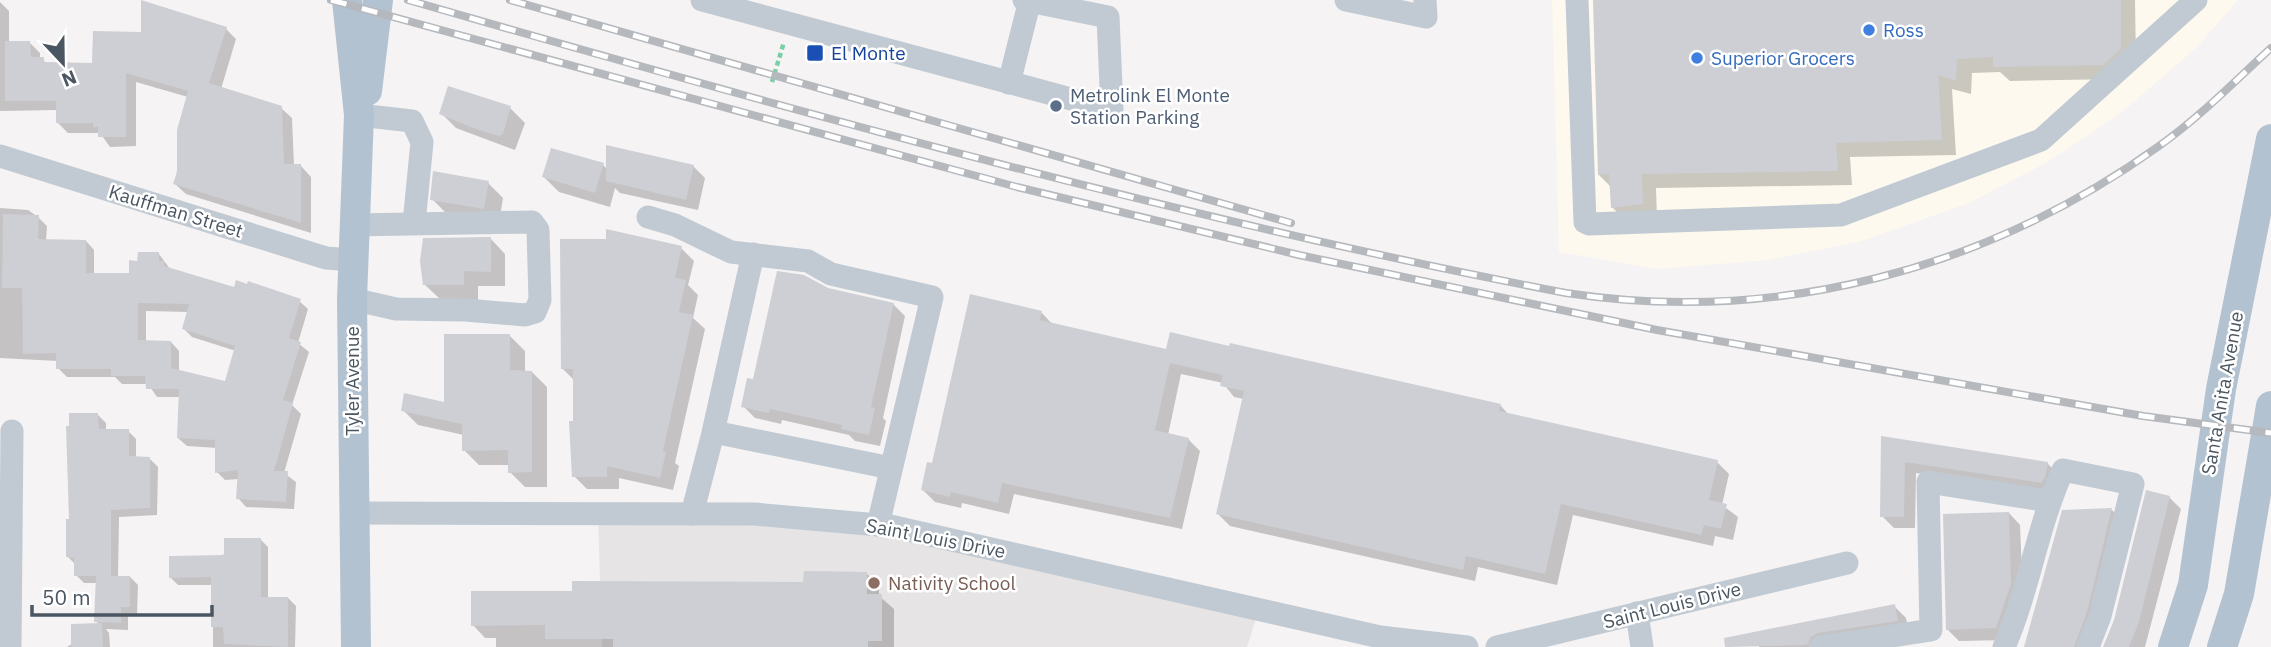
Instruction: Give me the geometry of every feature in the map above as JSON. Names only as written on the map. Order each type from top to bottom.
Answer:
[{"type":"main road","name":"Tyler Avenue","points":[[347,0],[359,115],[352,299],[356,647]]},
{"type":"main road","name":"Tyler Avenue","points":[[359,115],[369,87],[378,0]]},
{"type":"main road","name":"Santa Anita Avenue","points":[[2173,647],[2193,585],[2221,389],[2271,139]]},
{"type":"main road","points":[[2222,647],[2239,594],[2271,405]]},
{"type":"street","points":[[702,0],[1009,83],[1112,110],[1108,18],[1028,0],[1009,83]]},
{"type":"street","points":[[1346,0],[1426,8]]},
{"type":"street","points":[[1577,0],[1583,172],[1586,222],[1589,224],[1841,215],[2041,140],[2196,0]]},
{"type":"street","points":[[359,115],[412,121],[422,142],[414,223]]},
{"type":"street","name":"Kauffman Street","points":[[0,156],[326,258],[353,260]]},
{"type":"street","points":[[648,217],[675,225],[731,252],[807,261],[831,274],[932,297],[878,525]]},
{"type":"street","points":[[352,299],[396,309],[465,310],[525,315],[536,312],[540,300],[537,225],[532,222],[487,220],[353,225]]},
{"type":"street","points":[[692,514],[714,432],[753,254]]},
{"type":"street","points":[[10,647],[12,430]]},
{"type":"street","points":[[714,432],[891,468]]},
{"type":"street","points":[[2004,647],[2014,626],[2049,501],[2063,470],[2133,484],[2100,616],[2088,647]]},
{"type":"street","points":[[1820,647],[1931,630],[1928,482],[2049,501]]},
{"type":"street","name":"Saint Louis Drive","points":[[353,513],[754,514],[878,525],[1380,637],[1448,647],[1467,647]]},
{"type":"street","name":"Saint Louis Drive","points":[[1497,647],[1847,563]]},
{"type":"street","points":[[1636,613],[1642,647]]},
{"type":"path","points":[[772,82],[779,57]]},
{"type":"shaded area","points":[[1552,0],[2238,0],[2196,48],[2122,112],[2049,161],[1969,203],[1862,241],[1768,260],[1657,269],[1559,252]]},
{"type":"shaded area","name":"Nativity School","points":[[598,514],[890,526],[1259,609],[1247,647],[602,647]]},
{"type":"building","points":[[141,0],[227,27],[209,83],[282,106],[284,164],[301,164],[301,223],[173,184],[177,172],[177,130],[188,91],[126,73],[126,137],[98,137],[98,127],[93,127],[93,123],[56,123],[56,101],[5,101],[5,41],[30,41],[31,57],[44,57],[44,62],[92,63],[93,31],[141,32]]},
{"type":"building","points":[[1593,0],[2121,0],[2121,49],[2103,65],[1993,67],[1993,57],[1957,59],[1956,81],[1938,75],[1942,140],[1836,143],[1838,171],[1642,174],[1643,204],[1611,208],[1609,174],[1598,175]]},
{"type":"building","points":[[448,86],[511,106],[503,134],[499,136],[476,129],[439,114]]},
{"type":"building","points":[[606,145],[694,165],[686,200],[606,181]]},
{"type":"building","points":[[551,148],[604,163],[595,193],[542,177]]},
{"type":"building","points":[[433,171],[489,181],[484,209],[430,200]]},
{"type":"building","points":[[3,214],[39,215],[38,239],[86,240],[86,273],[129,273],[129,260],[137,261],[138,252],[159,252],[159,261],[164,261],[164,266],[234,287],[236,280],[247,284],[248,281],[301,299],[289,338],[301,342],[283,400],[293,403],[274,471],[288,471],[286,502],[236,499],[238,470],[215,473],[215,440],[177,438],[179,389],[146,389],[145,376],[111,376],[111,369],[56,369],[56,353],[23,354],[22,288],[2,288]],"holes":[[[138,303],[189,304],[182,329],[235,346],[225,381],[171,368],[171,341],[138,340]]]},
{"type":"building","points":[[606,229],[682,246],[675,278],[686,280],[679,312],[693,315],[663,451],[666,452],[660,478],[607,466],[607,477],[572,477],[569,421],[573,421],[573,369],[561,369],[560,239],[606,239]]},
{"type":"building","points":[[491,237],[491,272],[464,271],[464,285],[423,285],[420,261],[423,238]]},
{"type":"building","points":[[777,271],[804,275],[828,288],[894,303],[871,407],[875,408],[869,435],[841,429],[842,425],[770,409],[769,413],[741,407],[747,378],[753,379]]},
{"type":"building","points":[[970,294],[1042,311],[1040,320],[1166,349],[1170,332],[1229,346],[1230,343],[1501,404],[1499,411],[1718,460],[1709,500],[1727,504],[1721,529],[1704,525],[1701,535],[1561,504],[1545,574],[1466,556],[1463,570],[1216,514],[1244,391],[1220,386],[1223,375],[1170,363],[1155,430],[1189,438],[1170,518],[1002,483],[998,503],[951,492],[950,497],[921,490],[927,462],[932,463]]},
{"type":"building","points":[[444,334],[510,334],[510,370],[532,371],[532,472],[508,473],[508,450],[462,451],[462,424],[401,411],[404,393],[444,402]]},
{"type":"building","points":[[69,413],[98,413],[99,429],[129,429],[129,456],[150,457],[150,508],[111,510],[111,576],[130,576],[130,607],[121,607],[121,623],[94,622],[96,576],[74,576],[74,558],[66,557],[66,519],[69,519],[66,426],[69,426]]},
{"type":"building","points":[[1881,436],[2048,462],[2046,474],[2042,483],[1905,462],[1904,517],[1880,517]]},
{"type":"building","points":[[2146,490],[2170,496],[2139,622],[2129,647],[2103,647],[2114,620]]},
{"type":"building","points":[[2112,508],[2087,612],[2074,647],[2024,647],[2062,510]]},
{"type":"building","points":[[2009,512],[2011,584],[1996,628],[1946,630],[1943,514]]},
{"type":"building","points":[[224,538],[261,538],[261,597],[288,597],[288,647],[224,644],[223,627],[211,627],[211,577],[169,578],[169,556],[224,555]]},
{"type":"building","points":[[804,571],[867,572],[867,594],[882,594],[882,641],[868,641],[868,647],[613,647],[613,639],[545,639],[545,625],[471,626],[471,591],[572,591],[572,581],[803,582]]},
{"type":"building","points":[[1895,604],[1898,621],[1818,633],[1811,637],[1807,645],[1725,647],[1724,638]]},
{"type":"building","points":[[102,623],[103,647],[71,647],[71,624]]},
{"type":"railway","points":[[331,0],[1017,187],[1299,255],[1657,330],[2143,416],[2271,433]]},
{"type":"railway","points":[[408,0],[695,82],[1128,196],[1274,231],[1566,293],[1645,301],[1723,301],[1801,293],[1877,278],[1951,255],[2023,226],[2093,189],[2159,146],[2217,99],[2271,48]]},
{"type":"railway","points":[[510,0],[1291,223]]},
{"type":"place","name":"Ross","points":[[1869,30]]},
{"type":"place","name":"El Monte","points":[[815,53]]},
{"type":"place","name":"Superior Grocers","points":[[1697,58]]},
{"type":"place","name":"Metrolink El Monte Station Parking","points":[[1056,106]]},
{"type":"place","name":"Nativity School","points":[[874,583]]}]
